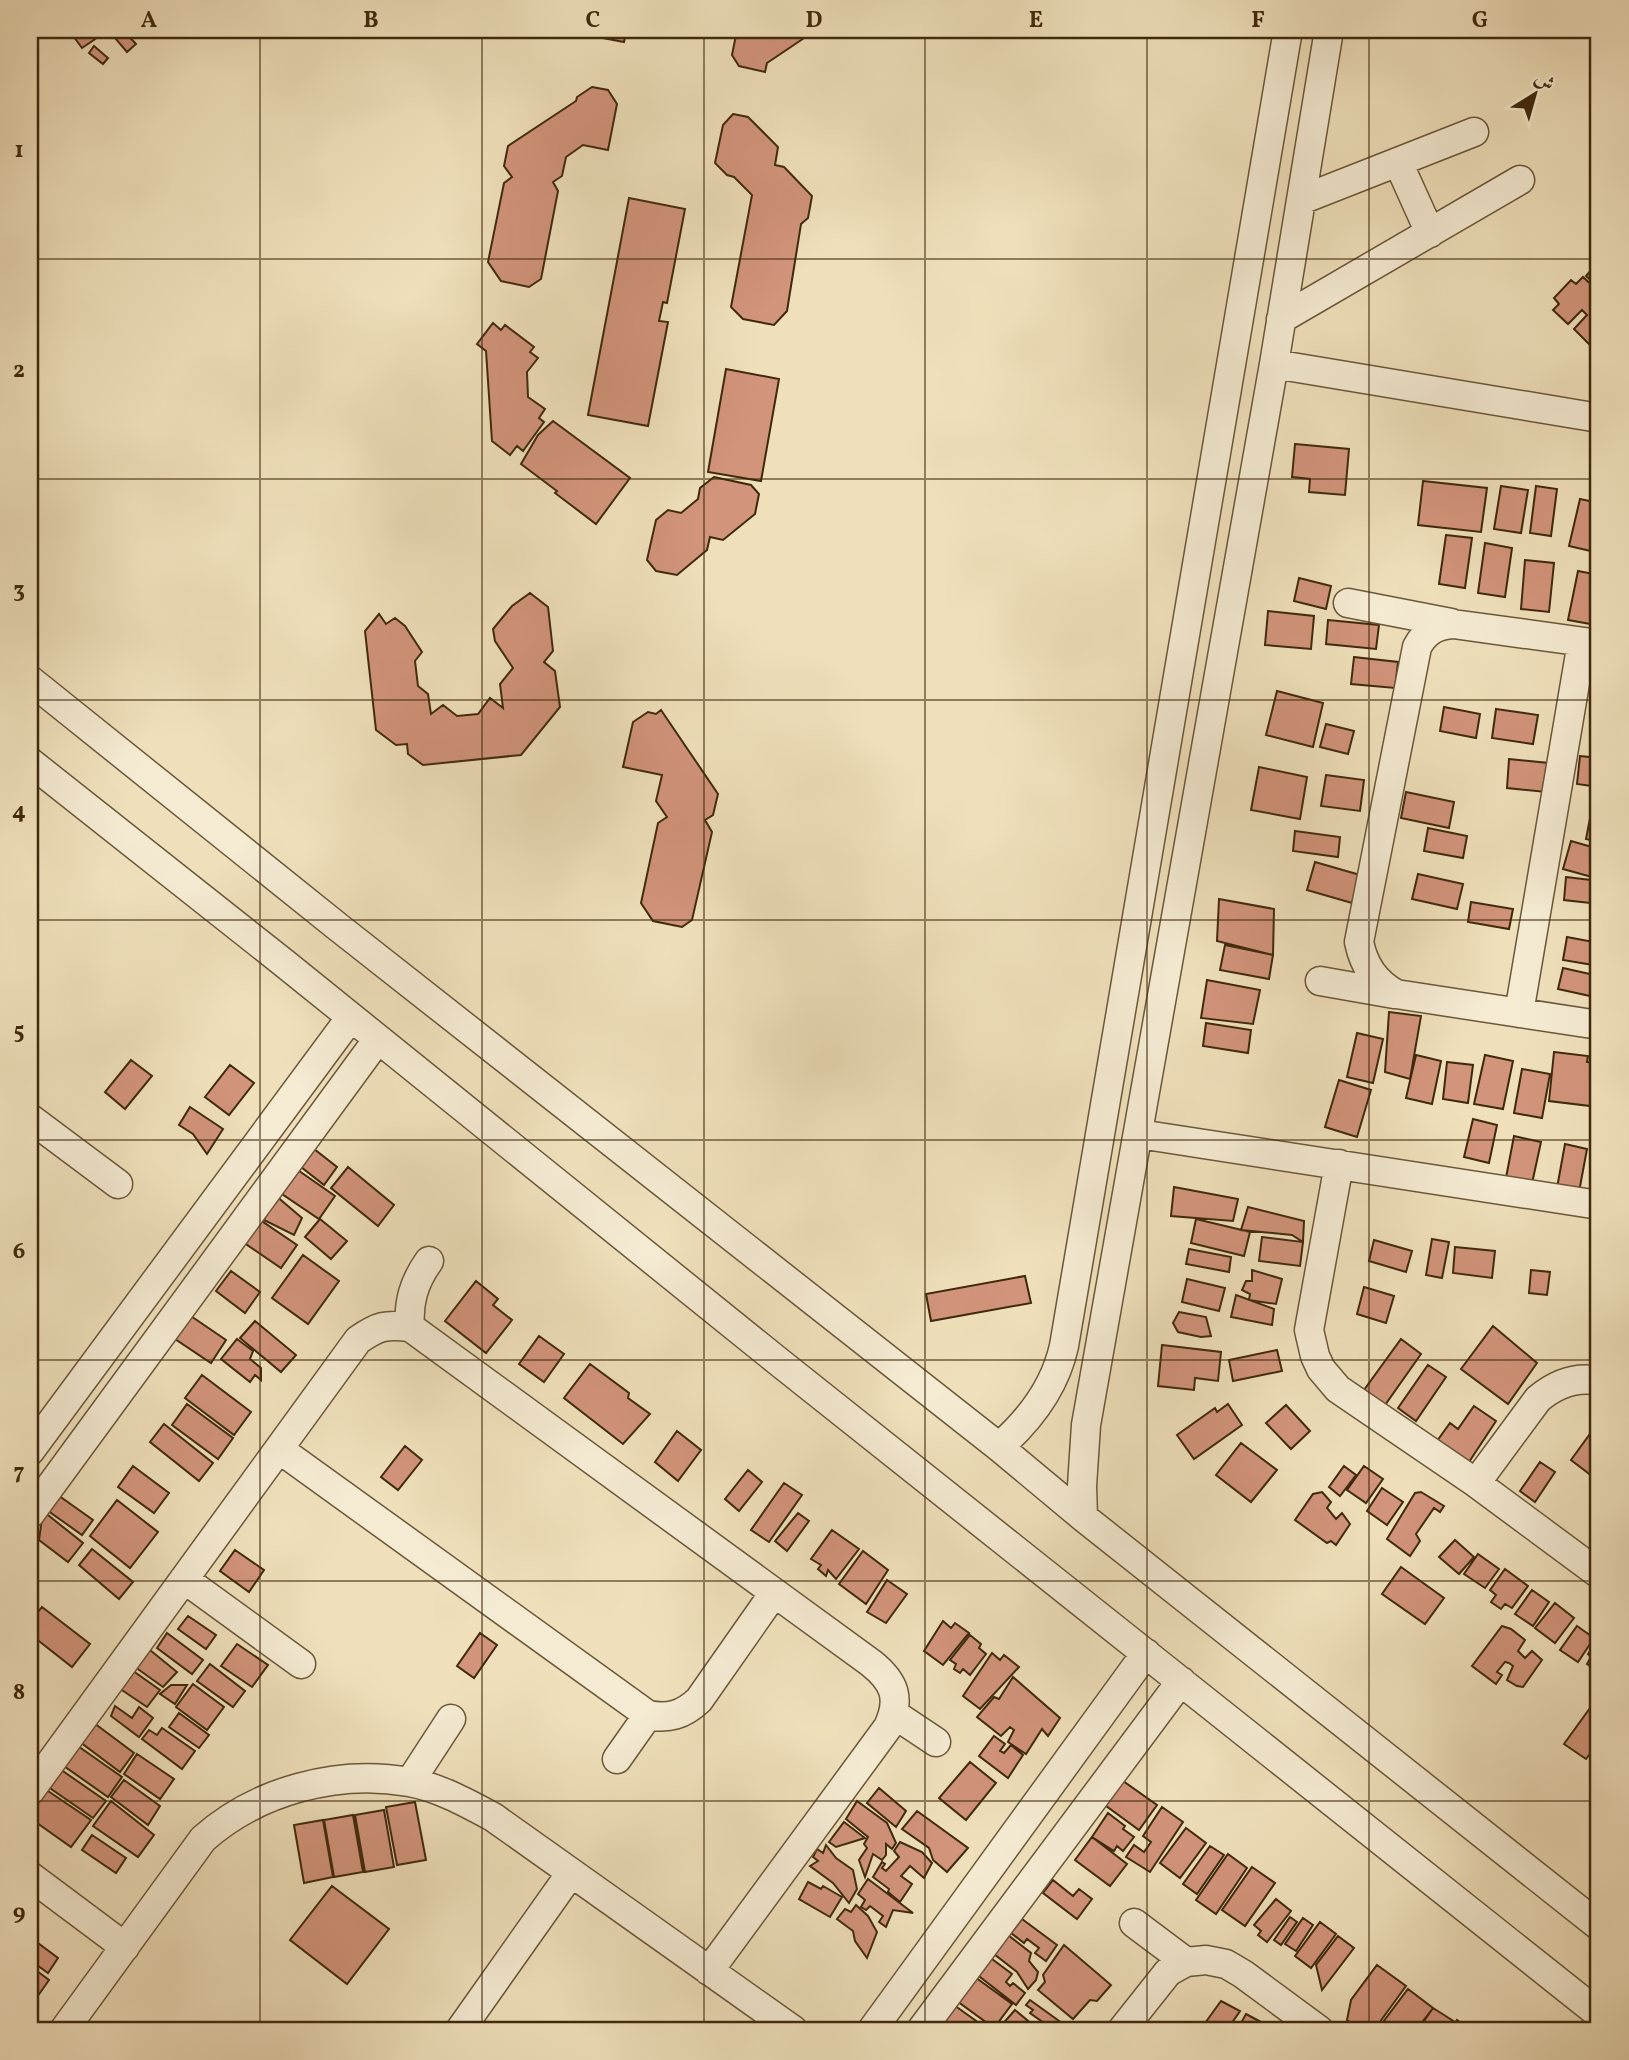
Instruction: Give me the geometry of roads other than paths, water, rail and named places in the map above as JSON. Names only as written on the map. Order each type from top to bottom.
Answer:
[{"type":"street","points":[[999,1447],[1027,1421],[1060,1365],[1288,30]]},
{"type":"street","points":[[1083,1517],[1086,1425],[1274,364],[1329,30]]},
{"type":"street","points":[[1258,208],[1273,201],[1289,205],[1474,132]]},
{"type":"street","points":[[1398,162],[1430,233]]},
{"type":"street","points":[[1263,178],[1279,185],[1297,182],[1302,198]]},
{"type":"street","points":[[1281,319],[1520,180]]},
{"type":"street","points":[[1274,364],[1599,418]]},
{"type":"street","points":[[1348,603],[1453,624],[1591,643],[1519,1013]]},
{"type":"street","points":[[1396,994],[1377,981],[1370,972],[1359,942],[1417,647],[1429,631],[1444,624],[1453,624]]},
{"type":"street","points":[[30,680],[1599,1926]]},
{"type":"street","points":[[30,762],[1599,2014]]},
{"type":"street","points":[[1320,981],[1599,1025]]},
{"type":"street","points":[[30,1451],[351,1017]]},
{"type":"street","points":[[30,1514],[378,1039]]},
{"type":"street","points":[[30,1125],[118,1184]]},
{"type":"street","points":[[1139,1134],[1599,1205]]},
{"type":"street","points":[[1339,1164],[1309,1330],[1315,1356],[1329,1380],[1338,1389],[1476,1483],[1599,1574]]},
{"type":"street","points":[[1088,1208],[1125,1213]]},
{"type":"street","points":[[410,1327],[410,1299],[420,1273],[429,1261]]},
{"type":"street","points":[[30,1791],[358,1340],[373,1329],[391,1324],[410,1327],[882,1672],[891,1684],[895,1698],[894,1714],[880,1739],[709,1971]]},
{"type":"street","points":[[1476,1483],[1538,1399],[1550,1389],[1564,1382],[1599,1381]]},
{"type":"street","points":[[279,1449],[648,1715],[669,1717],[688,1710],[699,1700],[774,1593]]},
{"type":"street","points":[[184,1579],[301,1664]]},
{"type":"street","points":[[872,2030],[1146,1653]]},
{"type":"street","points":[[921,2030],[1181,1681]]},
{"type":"street","points":[[894,1714],[936,1742]]},
{"type":"street","points":[[617,1759],[648,1715]]},
{"type":"street","points":[[410,1782],[452,1719]]},
{"type":"street","points":[[64,2030],[203,1839],[222,1822],[244,1808],[284,1792],[326,1781],[369,1779],[410,1782],[454,1797],[493,1817],[793,2030]]},
{"type":"street","points":[[474,2025],[571,1873]]},
{"type":"street","points":[[30,1877],[125,1947]]},
{"type":"street","points":[[1135,1923],[1186,1962]]},
{"type":"street","points":[[1122,2030],[1168,1972],[1186,1962],[1206,1960],[1226,1964],[1319,2030]]}]
